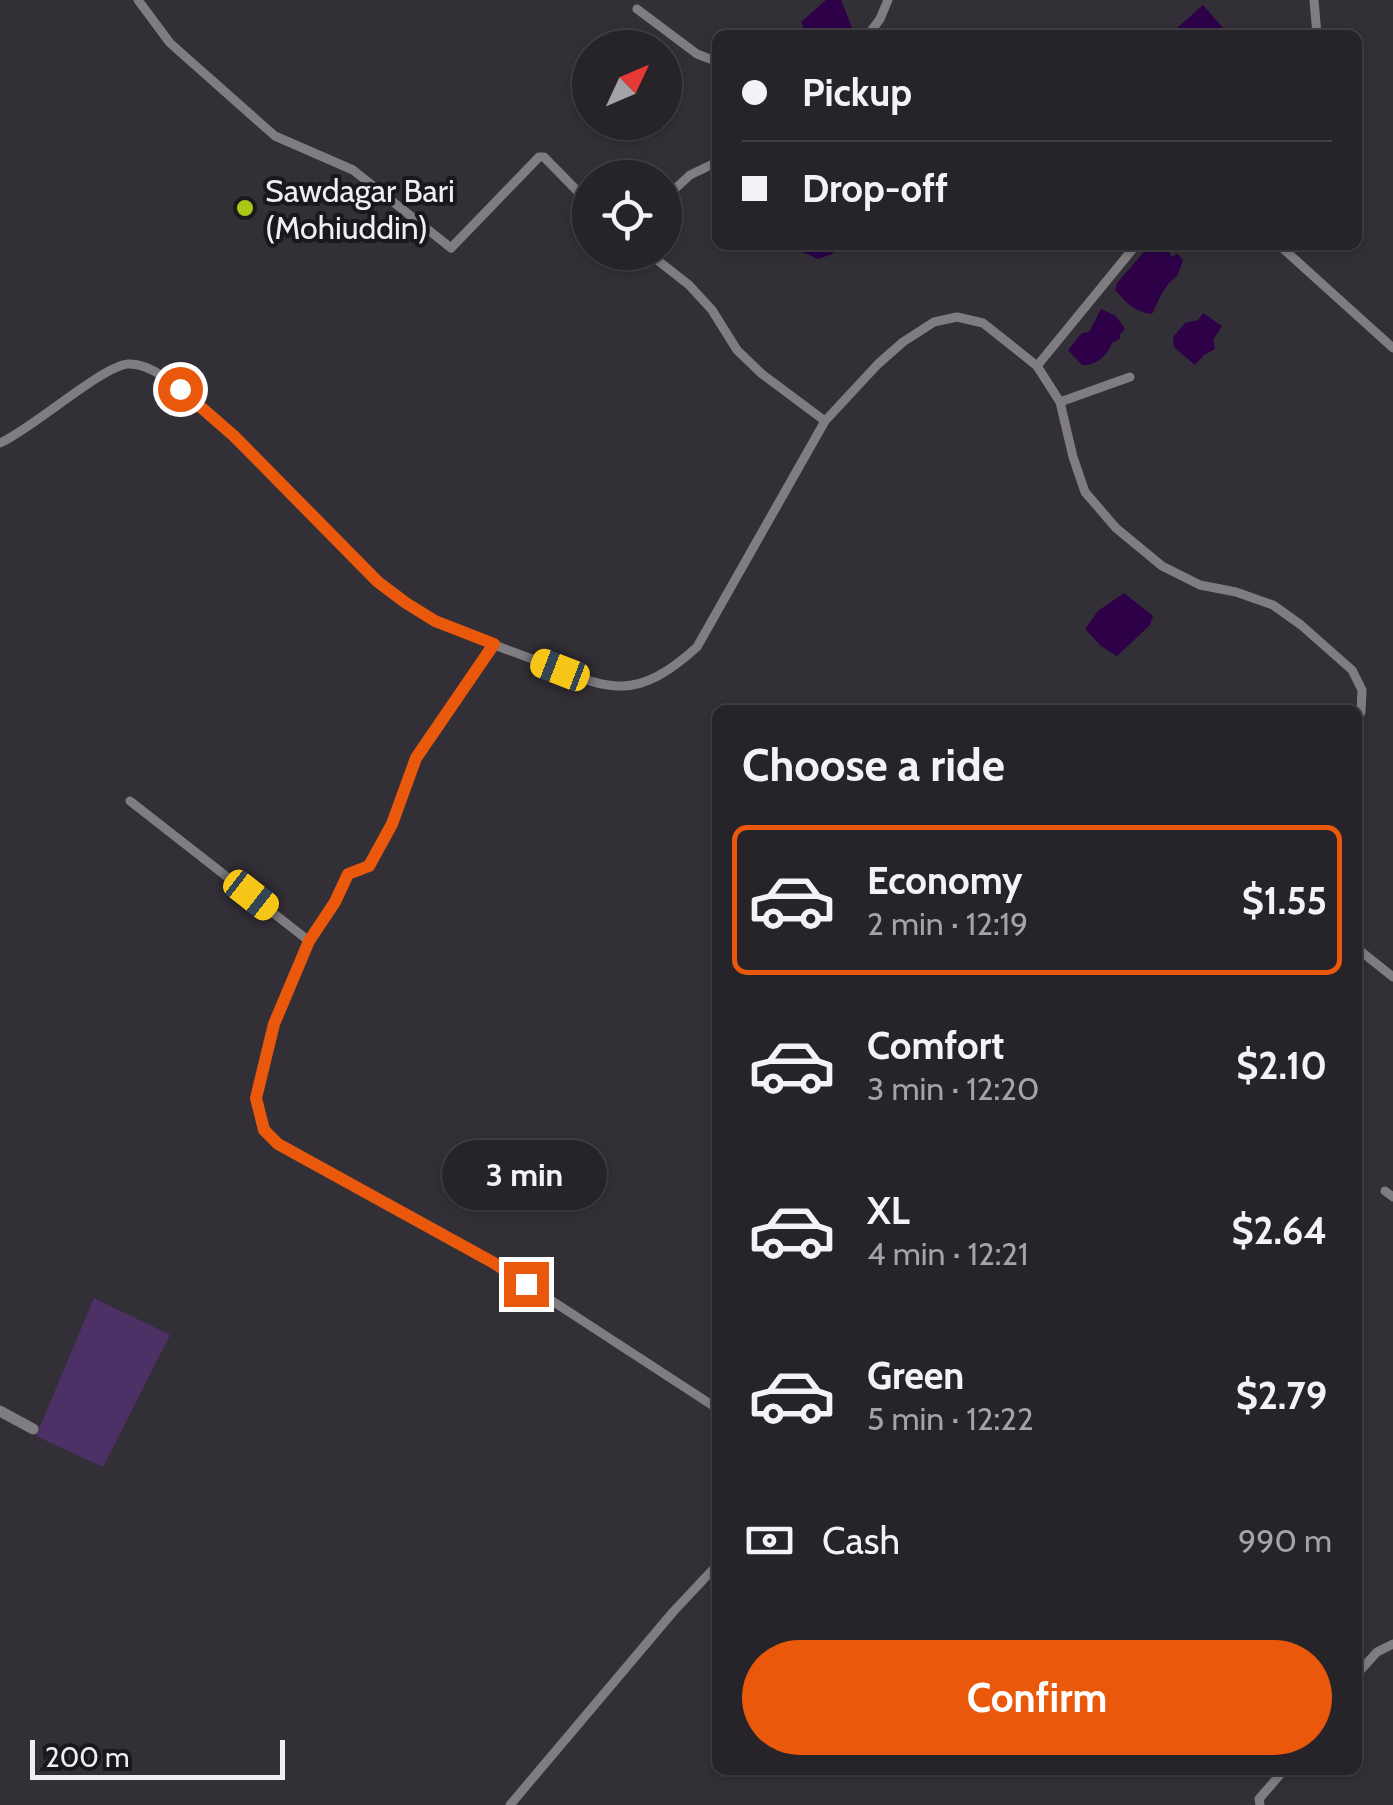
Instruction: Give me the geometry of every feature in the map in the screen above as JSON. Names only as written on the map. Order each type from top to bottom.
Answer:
[{"type":"street","points":[[138,0],[170,44],[274,136],[353,170],[451,248],[539,156],[572,186]]},
{"type":"street","points":[[872,30],[888,0]]},
{"type":"street","points":[[1314,0],[1317,30]]},
{"type":"street","points":[[637,9],[697,54],[712,60]]},
{"type":"street","points":[[682,182],[712,164]]},
{"type":"street","points":[[1037,366],[1132,250]]},
{"type":"street","points":[[1284,250],[1393,348]]},
{"type":"street","points":[[670,270],[712,310],[737,350],[825,421]]},
{"type":"street","points":[[0,443],[125,364],[146,366],[180,389],[234,436],[378,582],[406,603],[435,621],[592,683],[621,687],[642,684],[672,670],[697,647],[825,421],[903,342],[934,322],[957,316],[983,322],[1037,366],[1060,402],[1085,492],[1116,528],[1162,566],[1200,585],[1273,605],[1352,670],[1362,690],[1361,705]]},
{"type":"street","points":[[1060,402],[1130,377]]},
{"type":"street","points":[[494,644],[416,758],[392,824],[369,866],[348,874],[309,941],[274,1024],[256,1098],[259,1113],[264,1130],[278,1144],[494,1263],[712,1405]]},
{"type":"street","points":[[130,801],[309,941]]},
{"type":"street","points":[[1362,952],[1393,977]]},
{"type":"street","points":[[0,1411],[33,1429]]},
{"type":"street","points":[[510,1805],[712,1570]]},
{"type":"street","points":[[1362,1669],[1378,1652],[1393,1644]]},
{"type":"street","points":[[1260,1805],[1259,1799],[1280,1775]]},
{"type":"shaded area","points":[[826,0],[841,0],[853,30],[805,30],[801,22]]},
{"type":"shaded area","points":[[1203,5],[1225,30],[1175,30]]},
{"type":"shaded area","points":[[798,250],[836,250],[818,259]]},
{"type":"shaded area","points":[[1146,250],[1168,250],[1171,257],[1178,254],[1183,261],[1152,314],[1127,303],[1115,290]]},
{"type":"shaded area","points":[[1101,309],[1116,316],[1125,329],[1100,359],[1082,365],[1068,350],[1082,333],[1089,332]]},
{"type":"shaded area","points":[[1203,313],[1222,326],[1213,340],[1215,349],[1195,365],[1174,347],[1173,337],[1185,323],[1198,320]]},
{"type":"shaded area","points":[[1124,593],[1153,616],[1150,625],[1117,656],[1085,629],[1098,611]]},
{"type":"shaded area","points":[[94,1298],[170,1335],[103,1467],[36,1436]]},
{"type":"place","name":"Sawdagar Bari (Mohiuddin)","points":[[245,208]]},
{"type":"route","points":[[180,389],[234,436],[378,582],[435,621],[494,644],[416,758],[379,850],[369,866],[348,874],[309,941],[274,1024],[256,1098],[264,1130],[278,1144],[526,1284]]}]
